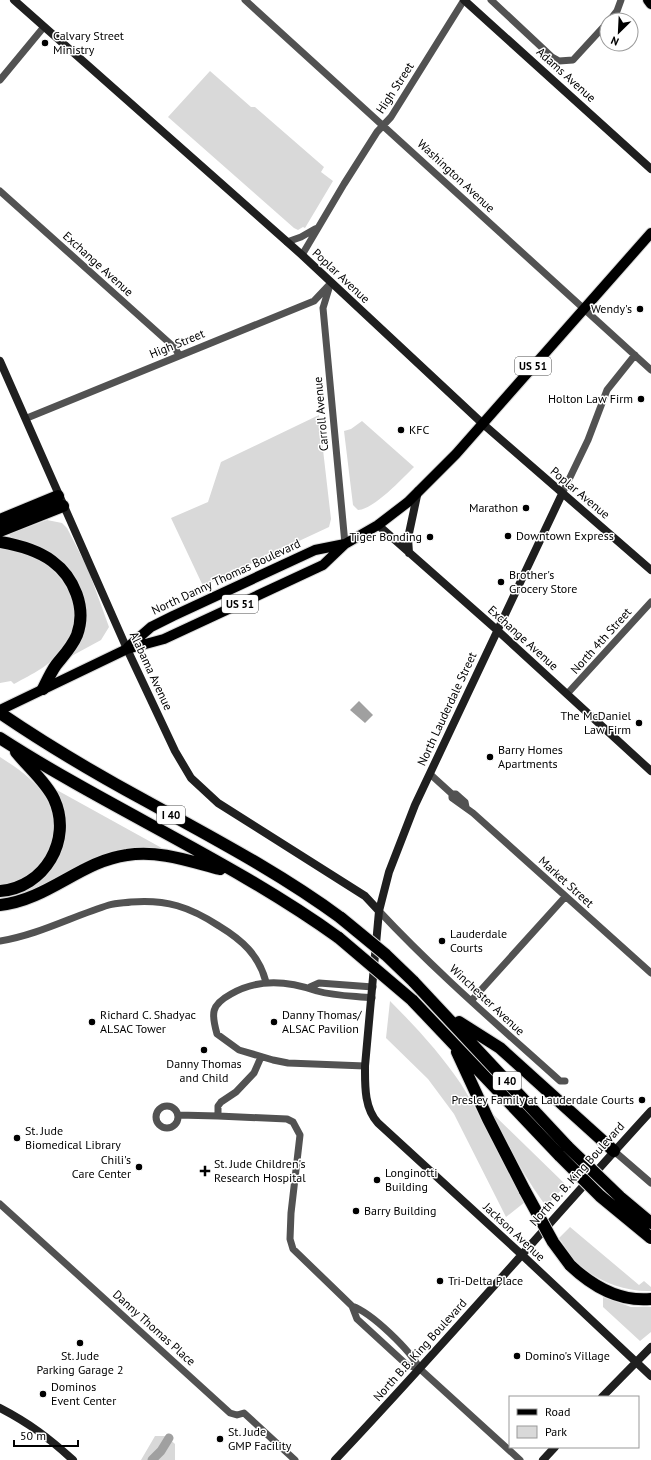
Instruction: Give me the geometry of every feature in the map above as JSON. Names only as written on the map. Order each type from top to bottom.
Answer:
[{"type":"highway","points":[[0,520],[61,501]]},
{"type":"highway","points":[[0,531],[61,501]]},
{"type":"highway","points":[[0,542],[27,548],[53,561],[69,580],[77,596],[81,612],[80,627],[77,636],[56,665],[43,689]]},
{"type":"highway","name":"I 40","points":[[0,712],[105,778],[252,859],[313,897],[342,918],[386,955],[446,1014],[600,1196],[651,1238]]},
{"type":"highway","points":[[0,891],[21,886],[37,877],[45,869],[53,856],[60,832],[58,810],[49,791],[4,740]]},
{"type":"highway","name":"I 40","points":[[4,740],[74,783],[272,893],[339,938],[412,1000],[564,1152],[651,1223]]},
{"type":"highway","points":[[0,905],[25,901],[95,865],[126,855],[151,853],[167,855],[239,874]]},
{"type":"highway","points":[[446,1014],[500,1048],[614,1151]]},
{"type":"highway","points":[[452,1041],[488,1119],[525,1191],[553,1242],[570,1265],[591,1283],[611,1293],[634,1298],[651,1299]]},
{"type":"main road","points":[[648,0],[651,4]]},
{"type":"main road","name":"North Danny Thomas Boulevard","points":[[0,712],[43,689],[127,649],[164,639],[323,565],[344,544],[378,525],[400,508],[483,424],[509,392],[651,233]]},
{"type":"main road","name":"North Danny Thomas Boulevard","points":[[127,649],[151,627],[173,616],[315,550],[344,544]]},
{"type":"street","name":"Poplar Avenue","points":[[14,0],[43,28],[287,242],[483,424],[651,570]]},
{"type":"street","name":"Washington Avenue","points":[[245,0],[384,125],[651,370]]},
{"type":"street","name":"High Street","points":[[302,256],[317,227],[377,132],[391,117],[464,0]]},
{"type":"street","name":"Adams Avenue","points":[[464,0],[651,169]]},
{"type":"street","points":[[491,0],[552,57],[559,61],[573,60],[599,32]]},
{"type":"street","points":[[617,12],[621,0]]},
{"type":"street","points":[[0,80],[43,28]]},
{"type":"street","name":"Exchange Avenue","points":[[0,191],[175,348],[179,355]]},
{"type":"street","name":"High Street","points":[[287,242],[307,235],[317,227]]},
{"type":"street","name":"High Street","points":[[27,418],[314,301],[331,283]]},
{"type":"street","name":"Carroll Avenue","points":[[331,283],[323,308],[344,544]]},
{"type":"street","name":"North Lauderdale Street","points":[[367,1100],[365,1066],[379,911],[389,872],[430,774],[588,440],[607,390],[635,355]]},
{"type":"street","name":"Alabama Avenue","points":[[0,361],[27,418],[61,501],[127,649],[175,751],[191,778],[203,791],[246,821],[365,896],[379,911]]},
{"type":"street","points":[[409,553],[408,538],[418,490]]},
{"type":"street","name":"Exchange Avenue","points":[[378,525],[497,630],[651,771]]},
{"type":"street","name":"North 4th Street","points":[[567,694],[651,602]]},
{"type":"street","name":"Market Street","points":[[430,774],[452,794],[452,798],[462,807],[466,807],[651,973]]},
{"type":"street","points":[[471,1000],[565,897]]},
{"type":"street","points":[[0,941],[38,930],[111,904],[142,901],[174,904],[198,912],[239,939],[255,956],[263,971],[266,982]]},
{"type":"street","name":"Winchester Avenue","points":[[379,911],[406,940],[471,1000],[560,1081],[565,1081]]},
{"type":"street","points":[[365,1066],[288,1063],[239,1050],[217,1034],[213,1014],[217,1003],[239,989],[266,982],[299,984],[342,995],[372,998]]},
{"type":"street","points":[[310,987],[318,983],[373,987]]},
{"type":"street","points":[[218,1116],[218,1106],[221,1102],[236,1092],[254,1073],[261,1057]]},
{"type":"street","name":"Jackson Avenue","points":[[367,1100],[371,1114],[378,1123],[651,1376]]},
{"type":"street","name":"North B. B. King Boulevard","points":[[521,1254],[651,1111]]},
{"type":"street","points":[[178,1115],[287,1120],[293,1122],[300,1135],[291,1213],[290,1239],[293,1249],[352,1306],[363,1310],[414,1356],[420,1369],[520,1460]]},
{"type":"street","points":[[614,1151],[651,1183]]},
{"type":"street","name":"Danny Thomas Place","points":[[0,1204],[230,1412],[237,1415],[244,1413],[295,1460]]},
{"type":"street","name":"North B.B. King Boulevard","points":[[335,1460],[420,1369],[521,1254]]},
{"type":"street","points":[[352,1306],[357,1319],[407,1365],[420,1369]]},
{"type":"street","points":[[603,1396],[651,1347]]},
{"type":"street","points":[[0,1408],[26,1421],[48,1437],[73,1460]]},
{"type":"street","points":[[543,1460],[554,1448]]},
{"type":"green space","points":[[210,71],[251,107],[255,107],[324,167],[321,172],[333,181],[305,228],[303,227],[298,230],[294,228],[168,117]]},
{"type":"green space","points":[[319,415],[331,519],[329,527],[203,586],[171,518],[208,502],[221,462]]},
{"type":"green space","points":[[362,421],[414,467],[372,505],[358,510],[353,505],[344,431],[351,429]]},
{"type":"green space","points":[[47,520],[62,523],[67,528],[88,569],[109,627],[101,640],[66,659],[85,606],[39,549],[11,538],[9,534]]},
{"type":"green space","points":[[0,548],[16,550],[31,555],[44,563],[66,586],[72,600],[75,616],[73,632],[64,648],[62,648],[47,665],[14,684],[11,681],[0,683]]},
{"type":"green space","points":[[0,757],[32,781],[43,793],[51,810],[53,833],[47,855],[34,874],[22,881],[0,885]]},
{"type":"green space","points":[[55,789],[169,852],[132,850],[20,898],[0,900],[0,894],[58,856]]},
{"type":"green space","points":[[390,1001],[436,1051],[470,1098],[508,1173],[525,1202],[506,1217],[454,1114],[428,1079],[386,1038]]},
{"type":"green space","points":[[493,1114],[566,1185],[549,1203],[546,1204],[543,1202],[522,1170]]},
{"type":"green space","points":[[570,1227],[639,1285],[644,1281],[651,1287],[651,1291],[631,1290],[611,1284],[593,1275],[577,1263],[559,1238]]},
{"type":"green space","points":[[603,1297],[631,1307],[651,1307],[651,1332],[640,1341],[603,1307]]},
{"type":"green space","points":[[155,1436],[166,1436],[175,1444],[175,1460],[141,1460]]},
{"type":"shaded area","points":[[359,701],[373,715],[365,723],[350,710]]},
{"type":"waterway","points":[[152,1460],[161,1451],[169,1438]]},
{"type":"place","name":"Calvary Street Ministry","points":[[45,43]]},
{"type":"place","name":"Wendy's","points":[[640,309]]},
{"type":"place","name":"Holton Law Firm","points":[[641,399]]},
{"type":"place","name":"KFC","points":[[401,430]]},
{"type":"place","name":"Marathon","points":[[526,508]]},
{"type":"place","name":"Downtown Express","points":[[508,536]]},
{"type":"place","name":"Tiger Bonding","points":[[430,537]]},
{"type":"place","name":"Brother's Grocery Store","points":[[501,582]]},
{"type":"place","name":"The McDaniel Law Firm","points":[[639,723]]},
{"type":"place","name":"Barry Homes Apartments","points":[[490,757]]},
{"type":"place","name":"Lauderdale Courts","points":[[442,941]]},
{"type":"place","name":"Richard C. Shadyac ALSAC Tower","points":[[92,1022]]},
{"type":"place","name":"Danny Thomas/ ALSAC Pavilion","points":[[274,1022]]},
{"type":"place","name":"Danny Thomas and Child","points":[[204,1050]]},
{"type":"place","name":"Presley Family at Lauderdale Courts","points":[[642,1100]]},
{"type":"place","name":"St. Jude Biomedical Library","points":[[17,1138]]},
{"type":"place","name":"Chili's Care Center","points":[[139,1167]]},
{"type":"place","name":"St. Jude Children's Research Hospital","points":[[205,1171]]},
{"type":"place","name":"Longinotti Building","points":[[377,1180]]},
{"type":"place","name":"Barry Building","points":[[356,1211]]},
{"type":"place","name":"Tri-Delta Place","points":[[440,1281]]},
{"type":"place","name":"St. Jude Parking Garage 2","points":[[80,1343]]},
{"type":"place","name":"Domino's Village","points":[[517,1356]]},
{"type":"place","name":"Dominos Event Center","points":[[43,1394]]},
{"type":"place","name":"St. Jude GMP Facility","points":[[220,1439]]}]
